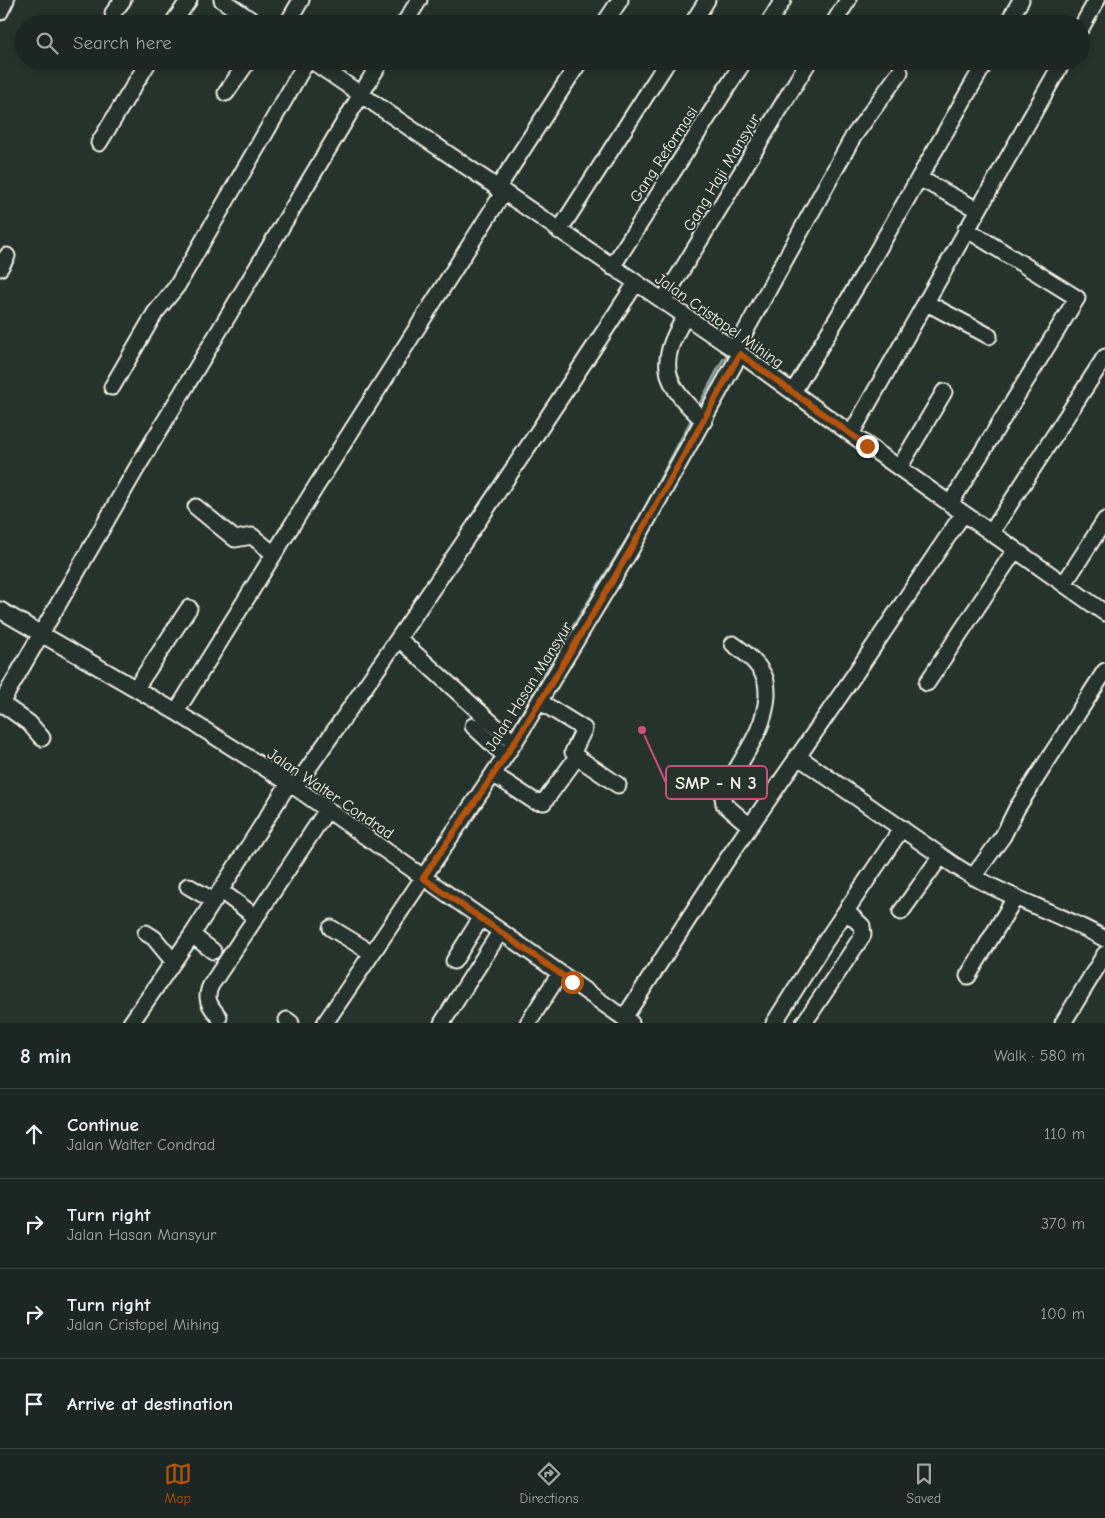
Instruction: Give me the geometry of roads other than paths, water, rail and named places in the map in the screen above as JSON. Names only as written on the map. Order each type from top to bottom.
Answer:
[{"type":"street","points":[[0,12],[6,0]]},
{"type":"street","points":[[114,13],[123,0]]},
{"type":"street","points":[[178,15],[189,0]]},
{"type":"street","points":[[292,15],[301,0]]},
{"type":"street","points":[[410,15],[419,0]]},
{"type":"street","points":[[610,15],[620,0]]},
{"type":"street","points":[[698,15],[707,0]]},
{"type":"street","points":[[774,15],[783,0]]},
{"type":"street","points":[[839,15],[848,0]]},
{"type":"street","points":[[1012,15],[1021,0]]},
{"type":"street","points":[[1088,15],[1097,0]]},
{"type":"street","points":[[229,2],[246,15]]},
{"type":"street","points":[[100,143],[144,70]]},
{"type":"street","points":[[226,93],[242,70]]},
{"type":"street","points":[[112,387],[155,313],[177,286],[301,70]]},
{"type":"street","name":"Jalan Cristopel Mihing","points":[[325,70],[738,352],[1015,550],[1103,608]]},
{"type":"street","points":[[42,738],[29,723],[1,704],[138,466],[375,70]]},
{"type":"street","points":[[176,712],[574,70]]},
{"type":"street","points":[[559,231],[662,70]]},
{"type":"street","name":"Gang Reformasi","points":[[612,267],[738,70]]},
{"type":"street","name":"Gang Haji Mansyur","points":[[663,302],[804,70]]},
{"type":"street","points":[[793,392],[981,70]]},
{"type":"street","points":[[851,434],[1058,70]]},
{"type":"street","name":"Jalan Hasan Mansyur","points":[[325,1023],[510,750],[630,551],[704,421],[738,352],[853,137],[900,72]]},
{"type":"street","points":[[919,178],[978,210]]},
{"type":"street","points":[[950,504],[1076,298],[966,229]]},
{"type":"street","points":[[130,1023],[192,935],[292,786],[399,639],[480,521],[636,283]]},
{"type":"street","points":[[925,302],[989,336]]},
{"type":"street","points":[[685,316],[668,355],[668,370],[672,384],[681,399],[704,421]]},
{"type":"street","points":[[991,533],[1105,357]]},
{"type":"street","points":[[899,468],[944,392]]},
{"type":"street","points":[[196,507],[235,539],[238,540],[251,536],[274,554]]},
{"type":"street","points":[[629,1022],[750,826],[964,514]]},
{"type":"street","points":[[1064,584],[1105,520]]},
{"type":"street","points":[[926,683],[1015,550]]},
{"type":"street","points":[[136,688],[189,608]]},
{"type":"street","name":"Jalan Walter Condrad","points":[[0,610],[176,712],[292,786],[629,1022]]},
{"type":"street","points":[[399,639],[510,750]]},
{"type":"street","points":[[733,644],[751,659],[764,674],[767,688],[765,712],[758,735],[723,797],[724,804],[750,826]]},
{"type":"street","points":[[973,877],[1003,836],[1017,808],[1105,671]]},
{"type":"street","points":[[539,701],[584,729],[572,753],[618,785]]},
{"type":"street","points":[[473,726],[510,750]]},
{"type":"street","points":[[797,756],[973,877],[1015,898],[1069,920],[1105,940]]},
{"type":"street","points":[[493,774],[534,801],[542,803],[577,757]]},
{"type":"street","points":[[219,1017],[209,1005],[208,992],[327,810]]},
{"type":"street","points":[[774,1023],[902,828]]},
{"type":"street","points":[[901,912],[941,856]]},
{"type":"street","points":[[188,886],[214,901]]},
{"type":"street","points":[[229,897],[256,917]]},
{"type":"street","points":[[968,976],[1015,898]]},
{"type":"street","points":[[804,1023],[863,935],[862,926],[846,911]]},
{"type":"street","points":[[454,961],[481,918]]},
{"type":"street","points":[[330,928],[372,953]]},
{"type":"street","points":[[442,1023],[500,932]]},
{"type":"street","points":[[146,933],[154,938],[173,962]]},
{"type":"street","points":[[192,935],[213,951]]},
{"type":"street","points":[[1063,1023],[1105,954]]},
{"type":"street","points":[[528,1023],[560,973]]},
{"type":"waterway","points":[[697,409],[723,360],[731,353]]},
{"type":"waterway","points":[[641,515],[693,417]]},
{"type":"waterway","points":[[512,730],[638,521]]},
{"type":"waterway","points":[[422,865],[481,779]]},
{"type":"place","name":"SMP - N 3","points":[[642,730]]}]
